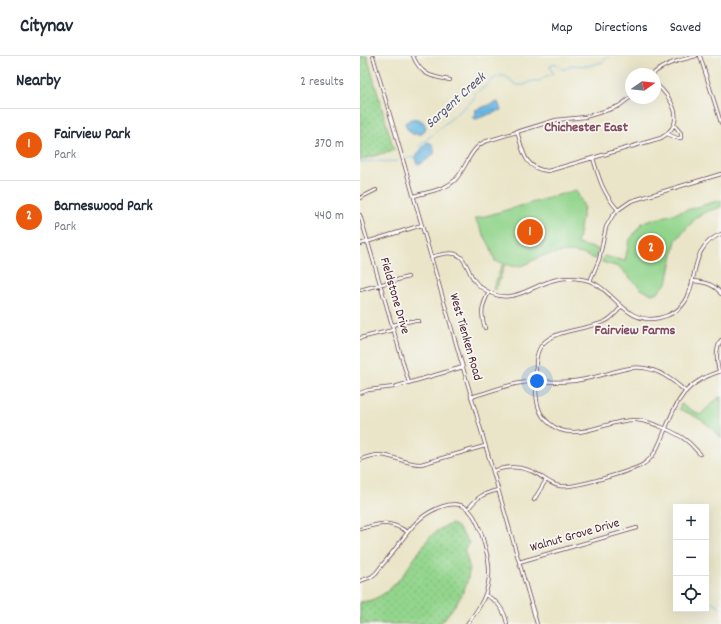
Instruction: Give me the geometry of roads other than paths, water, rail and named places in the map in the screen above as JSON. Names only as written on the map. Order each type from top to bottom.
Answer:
[{"type":"street","name":"West Tienken Road","points":[[373,56],[536,624]]},
{"type":"street","points":[[413,56],[421,70],[429,76],[450,80]]},
{"type":"street","points":[[661,68],[696,56]]},
{"type":"street","points":[[700,56],[721,123]]},
{"type":"street","points":[[517,131],[527,160],[531,165],[538,169],[548,171],[641,145],[661,138],[667,134],[674,125],[676,117],[675,111],[671,100],[661,88]]},
{"type":"street","points":[[414,196],[450,184],[458,176],[479,145],[493,138],[556,120],[593,115],[619,106],[625,102]]},
{"type":"street","points":[[667,134],[681,138],[681,133],[674,125]]},
{"type":"street","points":[[593,158],[603,189],[610,201],[618,210]]},
{"type":"street","points":[[590,281],[598,260],[606,227],[613,215],[618,210],[631,201],[721,174]]},
{"type":"street","points":[[360,198],[376,190]]},
{"type":"street","name":"Fieldstone Drive","points":[[360,215],[409,383]]},
{"type":"street","points":[[360,244],[422,225]]},
{"type":"street","points":[[431,257],[446,253],[462,257],[474,279],[489,292],[497,295],[519,295],[547,282],[559,279],[580,278],[590,281],[605,290],[621,307],[630,313],[641,318],[652,319],[667,315],[677,310],[686,301],[691,290],[700,252],[709,241],[721,234]]},
{"type":"street","points":[[360,290],[408,277]]},
{"type":"street","points":[[693,281],[704,282],[715,287],[721,294]]},
{"type":"street","points":[[484,328],[481,311],[489,292]]},
{"type":"street","points":[[621,307],[605,322],[551,337],[541,346],[536,357],[536,382],[537,404],[543,418],[553,427],[568,433],[583,432],[616,422],[635,420],[643,421],[666,429],[682,438],[700,454]]},
{"type":"street","points":[[392,326],[406,322],[419,321]]},
{"type":"street","points":[[360,338],[393,330]]},
{"type":"street","points":[[493,471],[509,467],[524,468],[560,486],[571,486],[642,465],[652,457],[656,451],[680,398],[685,391],[699,380],[720,371],[716,356],[718,345],[721,340]]},
{"type":"street","points":[[360,393],[368,390],[409,383],[463,367]]},
{"type":"street","points":[[471,397],[520,383],[573,382],[619,370],[638,368],[657,371],[664,374],[685,391]]},
{"type":"street","points":[[360,460],[371,456],[384,455],[421,464],[486,446]]},
{"type":"street","points":[[534,500],[546,480]]},
{"type":"street","points":[[468,509],[475,499],[498,490]]},
{"type":"street","points":[[360,581],[371,577],[376,573],[408,532],[424,515],[441,506],[452,504],[468,509],[472,511],[478,520],[490,562],[489,579],[485,595],[478,609],[467,624]]},
{"type":"street","points":[[360,529],[378,524],[392,524],[408,532]]},
{"type":"street","name":"Walnut Grove Drive","points":[[519,562],[637,528]]},
{"type":"street","points":[[485,595],[500,606],[505,614],[507,624]]},
{"type":"water","points":[[498,102],[501,110],[476,119],[473,118],[476,114],[475,110]]},
{"type":"water","points":[[411,119],[419,119],[424,123],[426,128],[422,134],[412,134],[407,129],[405,123]]},
{"type":"water","points":[[427,142],[432,144],[434,154],[421,164],[418,164],[416,163],[416,156]]},
{"type":"waterway","name":"Sargent Creek","points":[[418,147],[474,99],[474,94],[493,79],[500,76],[505,76],[517,85],[524,85],[532,81],[540,81],[544,77],[552,74],[553,73],[550,67],[552,64],[555,63],[562,69],[566,69],[571,65],[588,66],[603,62],[608,56]]},
{"type":"waterway","points":[[407,158],[415,158]]},
{"type":"waterway","points":[[360,162],[398,161]]},
{"type":"waterway","points":[[709,601],[715,603],[721,608]]},
{"type":"place","name":"Fairview Park","points":[[530,232]]},
{"type":"place","name":"Barneswood Park","points":[[651,248]]},
{"type":"district","name":"Chichester East","points":[[586,128]]},
{"type":"district","name":"Fairview Farms","points":[[635,331]]}]
